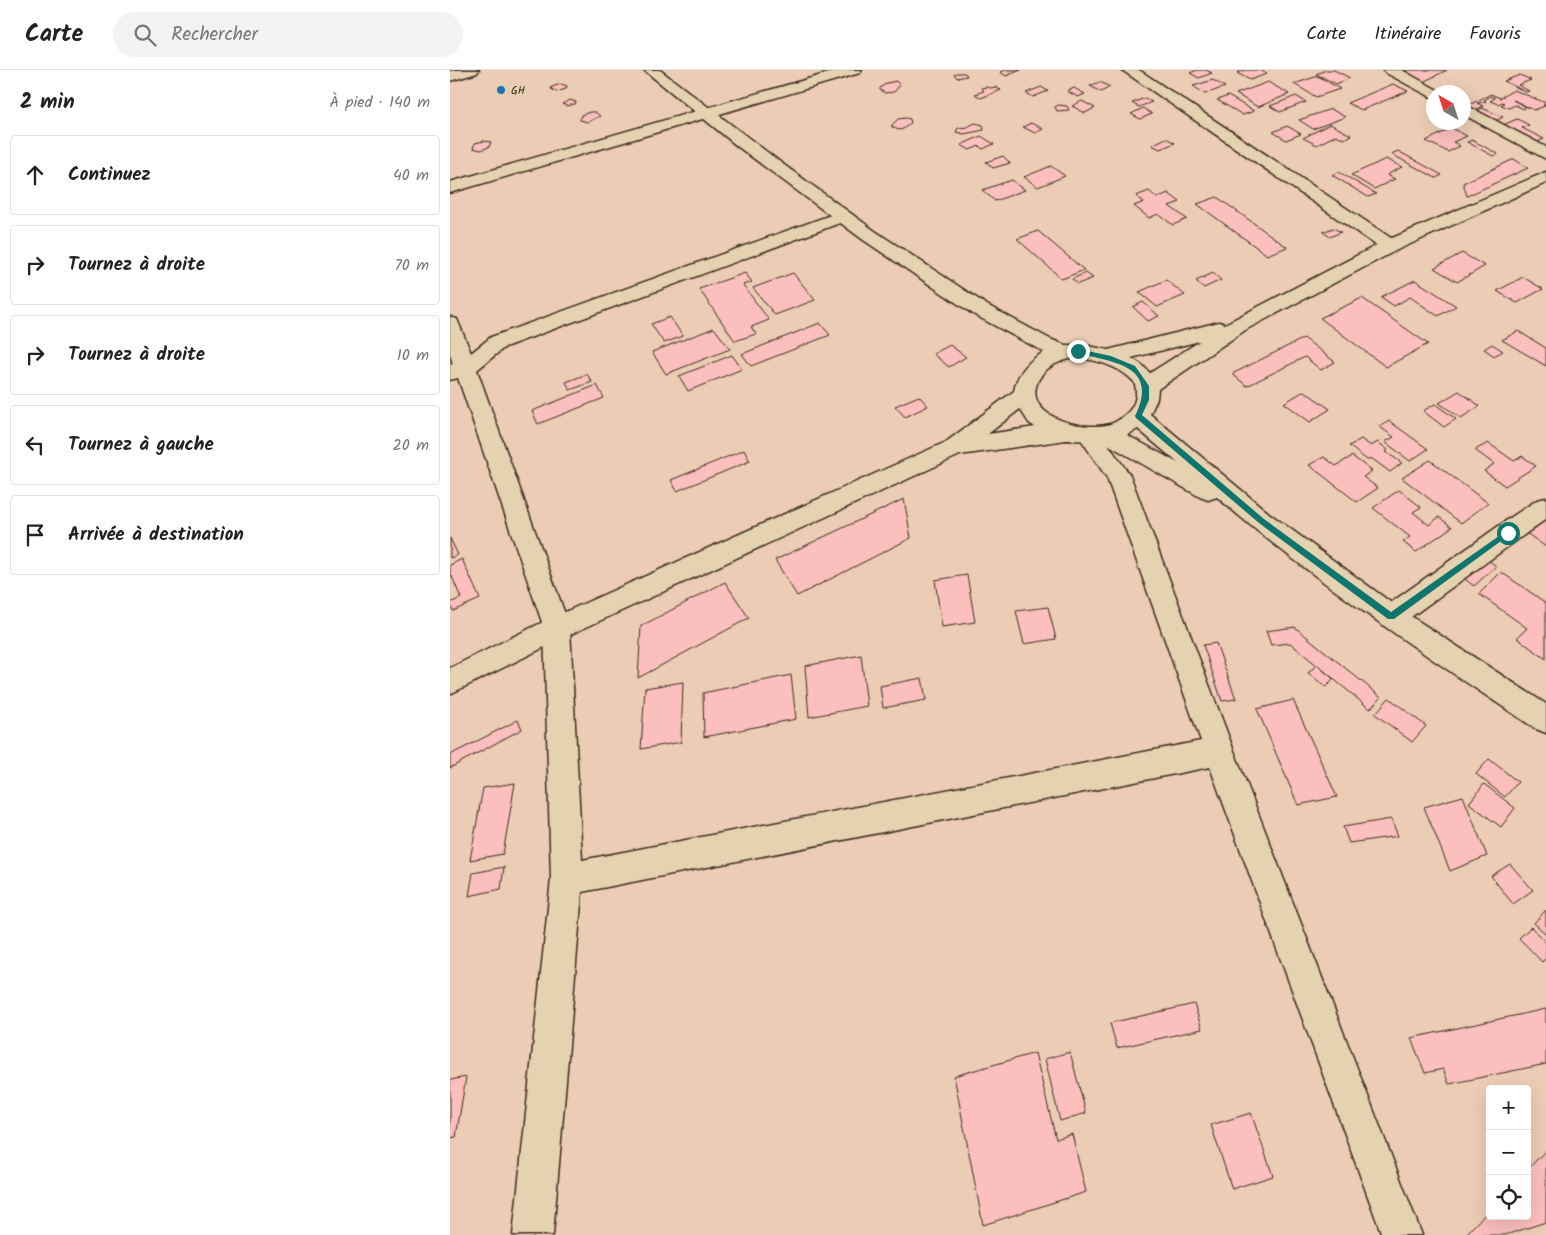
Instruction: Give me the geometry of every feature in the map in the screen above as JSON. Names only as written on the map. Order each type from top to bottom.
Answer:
[{"type":"street","points":[[450,76],[472,70]]},
{"type":"street","points":[[651,70],[704,113],[842,216],[979,310],[1033,340],[1064,353]]},
{"type":"street","points":[[450,188],[855,70]]},
{"type":"street","points":[[1129,70],[1390,246]]},
{"type":"street","points":[[1391,70],[1426,89]]},
{"type":"street","points":[[1471,113],[1546,154]]},
{"type":"street","points":[[1146,386],[1240,324],[1390,246],[1546,177]]},
{"type":"street","points":[[458,370],[498,342],[842,216]]},
{"type":"street","points":[[979,310],[1018,355],[1029,406],[1038,417],[1051,426],[1087,434],[1261,521]]},
{"type":"street","points":[[450,324],[458,370],[557,628],[568,879],[533,1235]]},
{"type":"street","points":[[1109,357],[1240,324]]},
{"type":"street","points":[[450,682],[557,628],[954,448],[1025,389],[1030,373],[1039,364],[1050,358],[1078,351],[1109,357],[1133,367],[1146,386],[1146,400],[1138,416],[1118,430],[954,448]]},
{"type":"street","points":[[1138,416],[1261,521],[1391,616],[1546,720]]},
{"type":"street","points":[[1087,434],[1118,476],[1219,751],[1402,1235]]},
{"type":"street","points":[[1391,616],[1546,507]]},
{"type":"street","points":[[568,879],[1219,751]]},
{"type":"building","points":[[1021,70],[1006,76],[1000,72]]},
{"type":"building","points":[[1197,70],[1206,70],[1212,73],[1199,78],[1190,73]]},
{"type":"building","points":[[1245,70],[1260,70],[1267,74],[1250,80],[1237,73]]},
{"type":"building","points":[[1326,70],[1334,70],[1350,78],[1336,84],[1316,74]]},
{"type":"building","points":[[1400,70],[1447,70],[1423,82]]},
{"type":"building","points":[[965,73],[967,76],[957,78],[954,74]]},
{"type":"building","points":[[1520,75],[1531,80],[1518,85],[1529,91],[1526,92],[1504,81]]},
{"type":"building","points":[[1318,76],[1340,89],[1316,97],[1294,84]]},
{"type":"building","points":[[1213,80],[1225,87],[1205,94],[1193,86]]},
{"type":"building","points":[[896,81],[900,85],[894,92],[885,93],[880,90],[887,83]]},
{"type":"building","points":[[1100,82],[1110,87],[1101,92],[1090,86]]},
{"type":"building","points":[[1268,82],[1289,94],[1258,107],[1236,94]]},
{"type":"building","points":[[561,84],[567,86],[566,89],[557,92],[551,89],[552,87]]},
{"type":"building","points":[[1393,84],[1408,91],[1362,110],[1347,103]]},
{"type":"building","points":[[995,87],[1001,90],[981,98],[975,94],[984,91],[981,88]]},
{"type":"building","points":[[1041,87],[1048,91],[1033,97],[1026,93]]},
{"type":"building","points":[[1074,88],[1085,94],[1078,97],[1067,91]]},
{"type":"building","points":[[1514,90],[1546,103],[1543,105],[1545,106],[1534,110],[1513,100],[1526,107],[1524,109],[1515,105],[1509,108],[1501,105],[1504,103],[1502,102],[1498,104],[1490,101],[1495,98],[1491,96],[1484,100],[1486,101],[1484,102],[1477,103],[1483,106],[1474,110],[1471,108],[1471,104],[1491,94],[1500,98]]},
{"type":"building","points":[[1228,96],[1254,111],[1243,115],[1217,100]]},
{"type":"building","points":[[1296,96],[1306,102],[1280,112],[1270,106]]},
{"type":"building","points":[[1145,98],[1152,102],[1139,107],[1132,103]]},
{"type":"building","points":[[570,100],[576,102],[575,104],[567,106],[562,104]]},
{"type":"building","points":[[1082,101],[1095,108],[1085,113],[1072,106]]},
{"type":"building","points":[[1058,105],[1067,106],[1069,110],[1057,111],[1055,107]]},
{"type":"building","points":[[1143,108],[1152,114],[1140,119],[1131,114]]},
{"type":"building","points":[[1482,108],[1503,117],[1495,121],[1476,111]]},
{"type":"building","points":[[1331,109],[1345,117],[1313,129],[1299,120]]},
{"type":"building","points":[[595,112],[600,116],[588,122],[580,120],[581,115]]},
{"type":"building","points":[[898,119],[910,119],[911,123],[903,129],[898,130],[891,126]]},
{"type":"building","points":[[1517,119],[1529,125],[1522,128],[1544,139],[1537,142],[1503,125]]},
{"type":"building","points":[[975,123],[983,125],[984,130],[964,134],[956,132],[958,128],[967,127]]},
{"type":"building","points":[[1031,123],[1043,129],[1035,133],[1023,127]]},
{"type":"building","points":[[1330,124],[1351,135],[1344,139],[1336,135],[1317,145],[1303,138]]},
{"type":"building","points":[[1287,126],[1301,134],[1286,140],[1273,132]]},
{"type":"building","points":[[1448,130],[1456,130],[1467,136],[1453,142],[1460,146],[1448,152],[1426,141]]},
{"type":"building","points":[[981,136],[994,144],[983,149],[979,146],[970,150],[961,145]]},
{"type":"building","points":[[1166,138],[1175,143],[1160,149],[1152,145]]},
{"type":"building","points":[[1472,140],[1498,154],[1493,156],[1467,142]]},
{"type":"building","points":[[491,142],[489,147],[481,150],[473,148],[475,143]]},
{"type":"building","points":[[1398,151],[1442,175],[1436,178],[1391,154]]},
{"type":"building","points":[[1003,156],[1010,163],[993,168],[986,162]]},
{"type":"building","points":[[1386,159],[1402,167],[1387,175],[1395,179],[1374,189],[1351,175]]},
{"type":"building","points":[[1514,159],[1528,168],[1467,196],[1463,183]]},
{"type":"building","points":[[1051,166],[1065,176],[1038,187],[1024,177]]},
{"type":"building","points":[[1339,172],[1376,194],[1368,197],[1332,175]]},
{"type":"building","points":[[1012,180],[1025,190],[995,201],[982,190]]},
{"type":"building","points":[[1149,191],[1157,198],[1168,193],[1180,202],[1169,206],[1187,219],[1173,225],[1158,214],[1149,218],[1134,206],[1144,202],[1136,196]]},
{"type":"building","points":[[1217,197],[1287,247],[1267,255],[1197,204]]},
{"type":"building","points":[[1333,228],[1341,232],[1330,237],[1323,232]]},
{"type":"building","points":[[1038,231],[1084,270],[1062,279],[1017,239]]},
{"type":"building","points":[[1462,253],[1485,266],[1457,282],[1434,268]]},
{"type":"building","points":[[745,273],[752,282],[743,285],[769,320],[751,327],[756,334],[735,341],[699,289]]},
{"type":"building","points":[[793,273],[815,300],[775,315],[753,288]]},
{"type":"building","points":[[1086,273],[1093,278],[1078,284],[1072,279]]},
{"type":"building","points":[[1213,273],[1221,280],[1204,288],[1196,281]]},
{"type":"building","points":[[1523,277],[1543,289],[1517,303],[1497,291]]},
{"type":"building","points":[[1166,280],[1185,295],[1157,307],[1139,292]]},
{"type":"building","points":[[1415,280],[1456,306],[1438,316],[1410,297],[1394,306],[1381,297]]},
{"type":"building","points":[[1362,298],[1428,344],[1386,367],[1320,318]]},
{"type":"building","points":[[1143,302],[1159,316],[1148,321],[1133,307]]},
{"type":"building","points":[[670,317],[683,336],[664,343],[651,324]]},
{"type":"building","points":[[820,323],[830,335],[751,366],[742,354]]},
{"type":"building","points":[[714,328],[730,349],[666,374],[652,352]]},
{"type":"building","points":[[1518,331],[1546,348],[1546,366],[1502,340]]},
{"type":"building","points":[[1304,338],[1335,362],[1321,370],[1305,357],[1247,386],[1232,374]]},
{"type":"building","points":[[1492,344],[1503,351],[1494,356],[1484,349]]},
{"type":"building","points":[[950,345],[966,357],[949,367],[933,354]]},
{"type":"building","points":[[732,355],[742,369],[688,391],[679,376]]},
{"type":"building","points":[[587,374],[592,382],[570,390],[566,382]]},
{"type":"building","points":[[597,385],[604,398],[538,424],[532,411]]},
{"type":"building","points":[[1304,391],[1330,409],[1310,422],[1284,403]]},
{"type":"building","points":[[1459,391],[1480,406],[1461,418],[1439,403]]},
{"type":"building","points":[[919,396],[928,406],[905,417],[895,406]]},
{"type":"building","points":[[1435,404],[1456,419],[1444,427],[1423,411]]},
{"type":"building","points":[[1389,421],[1428,449],[1410,461],[1385,442],[1394,437],[1380,427]]},
{"type":"building","points":[[1361,439],[1371,446],[1378,442],[1388,450],[1386,452],[1402,463],[1390,472],[1371,458],[1367,460],[1349,446]]},
{"type":"building","points":[[1488,443],[1514,461],[1522,456],[1536,466],[1505,486],[1484,471],[1494,464],[1475,450]]},
{"type":"building","points":[[744,450],[750,461],[677,491],[671,480]]},
{"type":"building","points":[[1352,456],[1372,471],[1363,477],[1378,488],[1357,502],[1309,465],[1324,457],[1336,466]]},
{"type":"building","points":[[1430,460],[1488,503],[1461,523],[1402,478]]},
{"type":"building","points":[[1399,490],[1421,507],[1413,512],[1429,525],[1439,517],[1452,527],[1416,552],[1403,542],[1410,537],[1373,508]]},
{"type":"building","points":[[904,499],[911,538],[797,596],[775,560]]},
{"type":"building","points":[[1546,515],[1546,547],[1522,530]]},
{"type":"building","points":[[450,538],[458,555],[450,558]]},
{"type":"building","points":[[1484,557],[1496,566],[1474,586],[1462,577]]},
{"type":"building","points":[[462,559],[480,599],[453,611],[450,603],[461,598],[450,572],[450,565]]},
{"type":"building","points":[[1501,572],[1546,603],[1546,659],[1517,638],[1527,628],[1479,594]]},
{"type":"building","points":[[967,575],[975,622],[942,627],[935,580]]},
{"type":"building","points":[[725,582],[749,618],[638,678],[641,626]]},
{"type":"building","points":[[1048,607],[1056,639],[1024,644],[1016,611]]},
{"type":"building","points":[[1295,627],[1381,697],[1370,709],[1290,643],[1271,645],[1266,631]]},
{"type":"building","points":[[1216,643],[1236,699],[1222,701],[1203,645]]},
{"type":"building","points":[[861,655],[867,706],[809,717],[805,666]]},
{"type":"building","points":[[1317,665],[1334,679],[1326,687],[1308,673]]},
{"type":"building","points":[[791,675],[796,719],[704,737],[703,693]]},
{"type":"building","points":[[922,678],[926,700],[883,708],[880,686]]},
{"type":"building","points":[[683,682],[681,742],[641,749],[645,688]]},
{"type":"building","points":[[1389,698],[1426,726],[1412,742],[1375,714]]},
{"type":"building","points":[[1293,700],[1337,797],[1298,805],[1257,709]]},
{"type":"building","points":[[518,720],[522,729],[450,768],[450,755]]},
{"type":"building","points":[[1489,759],[1518,782],[1505,797],[1476,774]]},
{"type":"building","points":[[515,783],[503,854],[470,860],[483,788]]},
{"type":"building","points":[[1484,784],[1515,808],[1501,827],[1469,803]]},
{"type":"building","points":[[1463,796],[1487,856],[1450,871],[1424,807]]},
{"type":"building","points":[[1391,819],[1398,836],[1349,843],[1343,827]]},
{"type":"building","points":[[1510,864],[1533,890],[1513,904],[1491,876]]},
{"type":"building","points":[[504,867],[501,889],[469,896],[473,873]]},
{"type":"building","points":[[1546,910],[1546,934],[1534,923]]},
{"type":"building","points":[[1531,927],[1546,943],[1546,958],[1542,962],[1519,938]]},
{"type":"building","points":[[1194,1004],[1202,1029],[1117,1048],[1110,1023]]},
{"type":"building","points":[[1546,1009],[1546,1064],[1449,1084],[1443,1069],[1425,1073],[1411,1038]]},
{"type":"building","points":[[1070,1052],[1086,1113],[1060,1121],[1045,1059]]},
{"type":"building","points":[[1035,1053],[1056,1139],[1072,1134],[1086,1192],[983,1225],[954,1076]]},
{"type":"building","points":[[466,1077],[456,1137],[450,1138],[450,1080]]},
{"type":"building","points":[[1251,1113],[1273,1176],[1232,1189],[1211,1125]]},
{"type":"building","points":[[1546,1150],[1546,1222],[1505,1235],[1465,1235],[1486,1213],[1486,1220],[1531,1220],[1531,1166]]},
{"type":"place","name":"GH","points":[[501,90]]},
{"type":"route","points":[[1078,351],[1109,357],[1133,367],[1146,386],[1146,400],[1138,416],[1261,521],[1391,616],[1508,533]]}]
